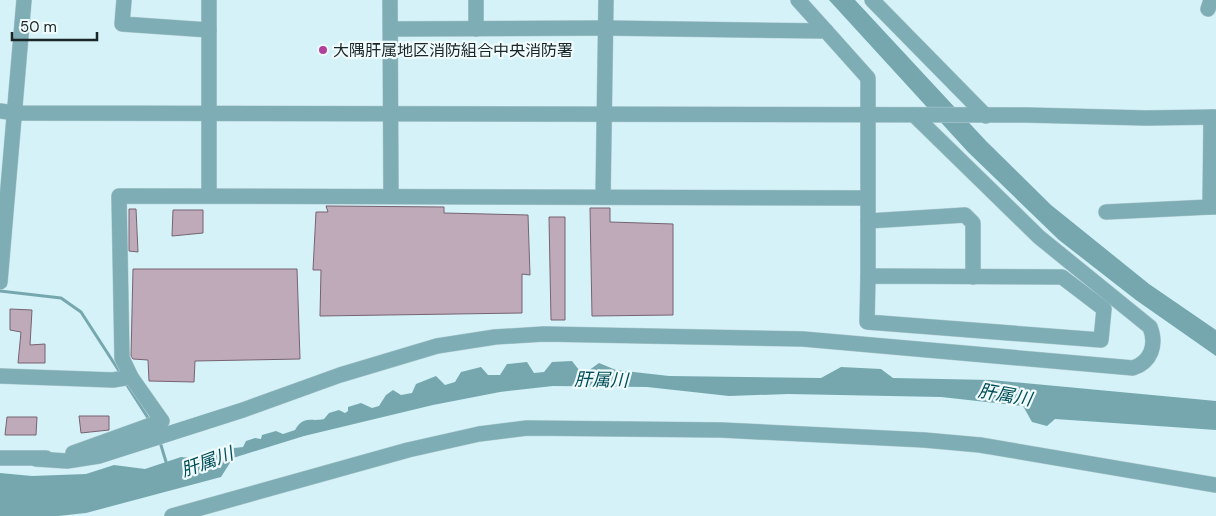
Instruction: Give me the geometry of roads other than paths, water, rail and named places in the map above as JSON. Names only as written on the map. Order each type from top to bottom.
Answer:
[{"type":"street","points":[[0,282],[8,112],[24,0]]},
{"type":"street","points":[[124,0],[122,24],[209,30]]},
{"type":"street","points":[[209,0],[209,195]]},
{"type":"street","points":[[390,0],[391,195]]},
{"type":"street","points":[[476,0],[476,29]]},
{"type":"street","points":[[603,197],[606,114],[606,0]]},
{"type":"street","points":[[798,0],[868,78],[868,276],[866,322],[1101,340],[1104,310],[1062,277],[868,276]]},
{"type":"street","points":[[876,2],[986,116]]},
{"type":"street","points":[[391,29],[606,28],[826,31]]},
{"type":"street","points":[[8,112],[867,116],[1215,113],[1213,207],[1106,212]]},
{"type":"street","points":[[0,458],[66,461],[99,456],[243,410],[358,369],[437,346],[495,337],[544,334],[803,339],[1133,368],[1143,365],[1150,357],[1154,337],[1150,327],[1039,236],[917,115]]},
{"type":"street","points":[[36,460],[78,452],[162,421],[125,378],[122,358],[119,196],[391,195],[868,198]]},
{"type":"street","points":[[868,221],[965,215],[973,223],[973,277]]},
{"type":"street","points":[[0,376],[125,378]]},
{"type":"street","points":[[172,516],[408,450],[479,434],[527,428],[702,429],[924,440],[980,445],[1216,485]]},
{"type":"water","points":[[829,0],[855,0],[986,141],[1051,205],[1149,284],[1216,330],[1216,356],[1136,300],[1059,240],[968,152]]},
{"type":"water","name":"肝属川","points":[[572,361],[579,370],[588,371],[599,363],[616,370],[669,376],[821,378],[841,367],[881,369],[893,378],[991,380],[1216,401],[1216,430],[1055,419],[1047,426],[1032,422],[1023,406],[941,397],[788,394],[729,396],[647,387],[553,386],[500,392],[433,405],[304,436],[233,458],[221,477],[86,513],[58,516],[0,516],[0,473],[32,476],[86,474],[114,465],[145,469],[181,457],[200,459],[216,455],[218,450],[230,446],[234,448],[243,447],[246,441],[255,438],[261,439],[262,435],[276,431],[283,434],[295,430],[302,422],[324,419],[329,413],[339,410],[345,413],[348,411],[348,407],[361,403],[372,408],[379,406],[386,395],[393,390],[401,395],[412,393],[416,384],[436,376],[445,385],[455,382],[461,372],[481,367],[488,375],[500,375],[507,364],[527,362],[534,373],[544,372],[552,362]]},
{"type":"waterway","points":[[0,291],[61,298],[81,312],[121,374]]},
{"type":"waterway","points":[[125,382],[150,421]]},
{"type":"waterway","points":[[160,442],[167,465]]},
{"type":"place","name":"大隅肝属地区消防組合中央消防署","points":[[323,50]]}]
